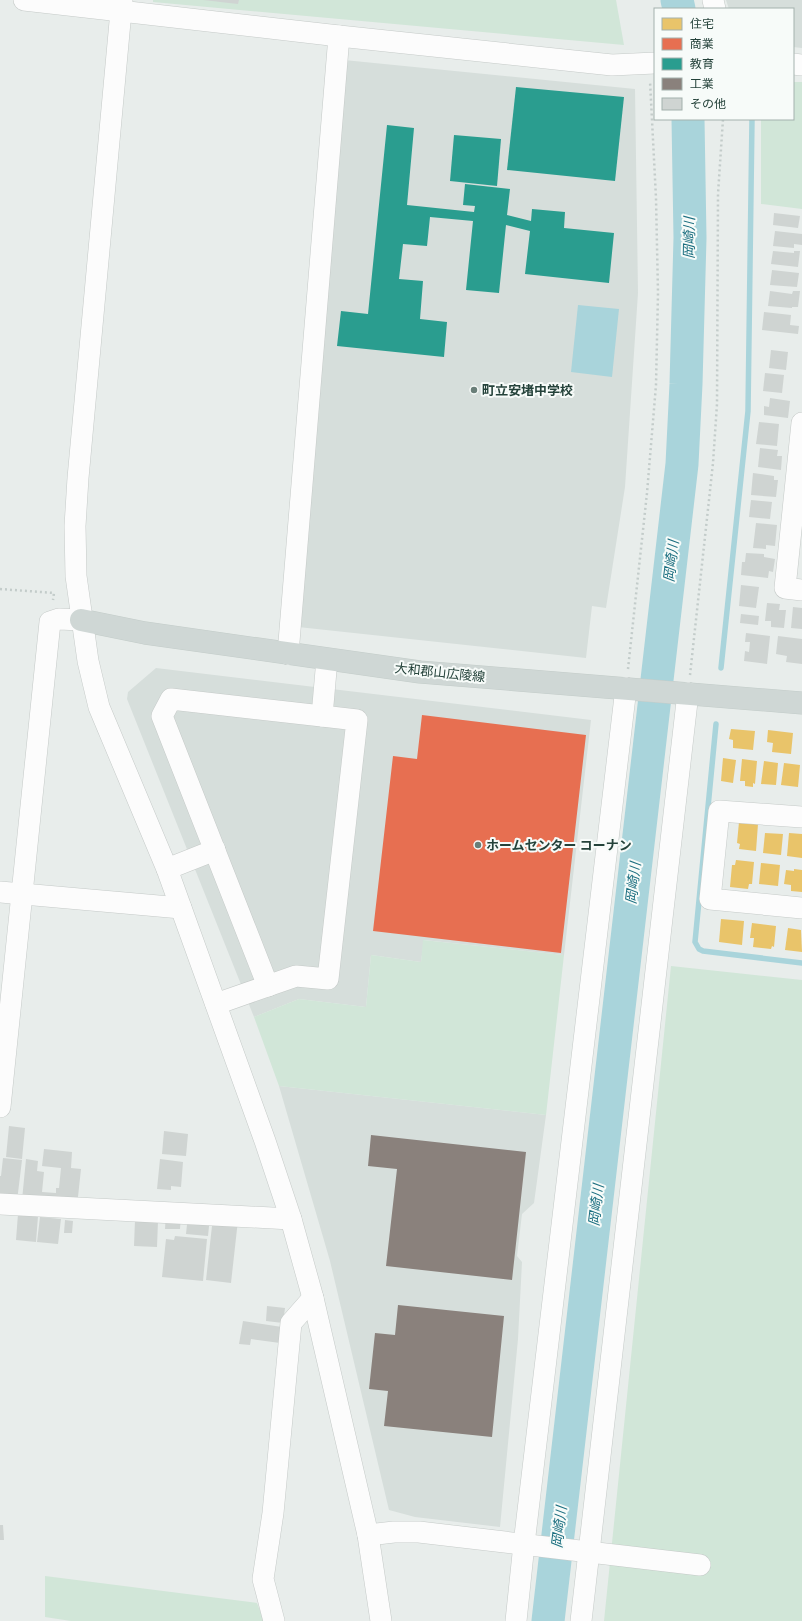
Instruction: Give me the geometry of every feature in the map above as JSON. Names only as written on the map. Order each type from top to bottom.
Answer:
[{"type":"main road","name":"大和郡山広陵線","points":[[81,620],[145,633],[420,672],[802,703]]},
{"type":"street","points":[[24,0],[122,6],[339,36],[612,65],[652,63]]},
{"type":"street","points":[[122,6],[78,478],[75,526],[76,576],[81,620],[99,708],[167,869],[292,1219],[313,1298],[368,1535],[381,1621]]},
{"type":"street","points":[[288,654],[339,36]]},
{"type":"street","points":[[802,423],[785,588],[802,590]]},
{"type":"street","points":[[0,1107],[50,622],[59,619],[81,620]]},
{"type":"street","points":[[322,716],[327,658]]},
{"type":"street","points":[[516,1621],[626,688]]},
{"type":"street","points":[[581,1621],[688,693]]},
{"type":"street","points":[[216,1004],[268,986],[296,976],[328,978],[357,720],[171,699],[162,716],[268,986]]},
{"type":"street","points":[[802,816],[719,811],[710,899],[802,908]]},
{"type":"street","points":[[167,869],[214,850]]},
{"type":"street","points":[[0,892],[181,908]]},
{"type":"street","points":[[0,1204],[292,1219]]},
{"type":"street","points":[[274,1621],[263,1579],[272,1513],[291,1323],[313,1298]]},
{"type":"street","points":[[368,1535],[394,1532],[419,1532],[700,1566]]},
{"type":"path","points":[[626,688],[647,493],[656,385],[658,292],[652,63]]},
{"type":"path","points":[[688,693],[713,463],[717,404],[718,194],[723,120]]},
{"type":"path","points":[[0,589],[54,593],[50,622]]},
{"type":"shaded area","points":[[726,0],[802,0],[802,48],[794,47],[794,8],[729,8]]},
{"type":"shaded area","name":"町立安堵中学校","points":[[344,60],[635,89],[638,293],[625,487],[606,608],[592,606],[586,658],[298,627]]},
{"type":"shaded area","points":[[156,668],[591,720],[564,955],[424,940],[421,962],[371,955],[366,1007],[299,999],[254,1017],[127,699],[128,692]]},
{"type":"shaded area","points":[[279,1086],[546,1115],[534,1203],[522,1214],[517,1256],[522,1262],[518,1339],[500,1527],[415,1517],[389,1510],[330,1261]]},
{"type":"green space","points":[[153,0],[616,0],[624,45],[153,2]]},
{"type":"green space","points":[[794,82],[802,82],[802,209],[761,204],[761,120],[794,120]]},
{"type":"green space","points":[[423,940],[564,955],[546,1115],[279,1086],[254,1017],[299,999],[366,1007],[371,955],[421,962]]},
{"type":"green space","points":[[671,966],[802,980],[802,1621],[604,1621]]},
{"type":"green space","points":[[45,1576],[257,1603],[264,1621],[71,1621],[45,1617]]},
{"type":"water","points":[[578,305],[619,309],[612,377],[571,372]]},
{"type":"building: 住宅","points":[[731,729],[755,731],[753,750],[733,748],[733,740],[729,739]]},
{"type":"building: 住宅","points":[[768,730],[793,733],[791,754],[772,752],[773,743],[767,742]]},
{"type":"building: 住宅","points":[[723,758],[736,760],[733,783],[721,781]]},
{"type":"building: 住宅","points":[[742,759],[757,761],[755,784],[753,783],[753,787],[745,786],[745,781],[740,781]]},
{"type":"building: 住宅","points":[[764,761],[778,763],[776,785],[761,784]]},
{"type":"building: 住宅","points":[[784,763],[800,765],[798,787],[781,785]]},
{"type":"building: 住宅","points":[[739,822],[758,824],[756,851],[739,849],[740,844],[737,843]]},
{"type":"building: 住宅","points":[[765,833],[783,834],[781,855],[763,853]]},
{"type":"building: 住宅","points":[[789,833],[802,834],[802,858],[787,856]]},
{"type":"building: 住宅","points":[[736,860],[754,862],[752,884],[749,884],[748,889],[730,887],[732,865],[735,865]]},
{"type":"building: 住宅","points":[[761,863],[780,865],[778,886],[759,884]]},
{"type":"building: 住宅","points":[[794,869],[802,870],[802,892],[791,891],[791,885],[784,884],[786,870],[794,871]]},
{"type":"building: 住宅","points":[[721,919],[744,921],[742,945],[719,942]]},
{"type":"building: 住宅","points":[[752,923],[776,926],[774,947],[772,946],[771,949],[753,947],[754,938],[750,938]]},
{"type":"building: 住宅","points":[[788,928],[801,930],[802,952],[785,950]]},
{"type":"building: 商業","name":"ホームセンター コーナン","points":[[422,715],[586,735],[561,953],[373,931],[393,756],[417,759]]},
{"type":"building: 教育","points":[[516,87],[624,97],[615,181],[507,170]]},
{"type":"building: 教育","points":[[387,125],[414,128],[407,205],[474,212],[475,206],[463,205],[465,184],[510,189],[507,215],[531,221],[532,209],[565,212],[564,228],[614,233],[609,283],[525,274],[530,231],[506,225],[499,293],[466,290],[473,221],[430,217],[427,246],[403,244],[399,279],[423,281],[420,319],[447,322],[444,357],[337,346],[341,311],[368,314]]},
{"type":"building: 教育","points":[[454,135],[501,139],[497,186],[450,181]]},
{"type":"building: 工業","points":[[371,1135],[526,1152],[512,1280],[386,1266],[397,1169],[368,1166]]},
{"type":"building: 工業","points":[[398,1305],[504,1316],[492,1437],[384,1426],[388,1391],[369,1389],[375,1333],[395,1335]]},
{"type":"building: その他","points":[[203,0],[239,0],[238,4]]},
{"type":"building: その他","points":[[774,213],[800,216],[798,228],[773,225]]},
{"type":"building: その他","points":[[775,231],[802,234],[802,245],[794,244],[794,248],[773,246]]},
{"type":"building: その他","points":[[773,251],[794,253],[794,251],[800,251],[798,267],[771,264]]},
{"type":"building: その他","points":[[772,270],[799,273],[797,287],[770,285]]},
{"type":"building: その他","points":[[770,291],[792,294],[793,291],[800,291],[798,307],[768,306]]},
{"type":"building: その他","points":[[764,312],[791,315],[790,325],[799,326],[798,334],[762,330]]},
{"type":"building: その他","points":[[771,350],[788,352],[786,370],[769,368]]},
{"type":"building: その他","points":[[765,373],[784,375],[782,393],[763,391]]},
{"type":"building: その他","points":[[770,398],[790,401],[788,418],[764,415],[764,406],[769,407]]},
{"type":"building: その他","points":[[759,422],[779,424],[777,446],[756,444]]},
{"type":"building: その他","points":[[760,448],[778,450],[777,456],[782,456],[781,470],[758,467]]},
{"type":"building: その他","points":[[753,473],[774,476],[774,480],[778,480],[776,497],[751,495]]},
{"type":"building: その他","points":[[751,500],[772,502],[770,519],[749,517]]},
{"type":"building: その他","points":[[756,523],[777,525],[775,546],[766,545],[766,549],[753,548]]},
{"type":"building: その他","points":[[746,553],[764,554],[764,557],[775,559],[773,572],[769,571],[768,578],[741,575],[742,562],[745,562]]},
{"type":"building: その他","points":[[741,585],[759,587],[756,608],[739,606]]},
{"type":"building: その他","points":[[767,603],[780,604],[779,610],[786,610],[784,628],[771,627],[771,621],[765,621]]},
{"type":"building: その他","points":[[793,607],[802,608],[802,629],[791,628]]},
{"type":"building: その他","points":[[741,614],[759,616],[758,625],[740,623]]},
{"type":"building: その他","points":[[746,633],[770,636],[767,664],[744,661],[745,651],[749,652],[750,642],[745,642]]},
{"type":"building: その他","points":[[778,636],[802,639],[802,664],[786,662],[787,656],[776,654]]},
{"type":"building: その他","points":[[9,1126],[25,1128],[22,1159],[6,1157]]},
{"type":"building: その他","points":[[164,1131],[188,1134],[186,1156],[162,1154]]},
{"type":"building: その他","points":[[44,1149],[72,1152],[71,1168],[81,1169],[77,1206],[22,1200],[26,1159],[38,1161],[37,1171],[44,1172],[42,1192],[56,1193],[56,1188],[59,1188],[61,1168],[42,1166]]},
{"type":"building: その他","points":[[3,1158],[22,1160],[17,1201],[0,1199],[0,1176]]},
{"type":"building: その他","points":[[160,1159],[183,1162],[181,1187],[171,1186],[171,1190],[157,1189]]},
{"type":"building: その他","points":[[18,1214],[38,1216],[36,1242],[16,1240]]},
{"type":"building: その他","points":[[166,1214],[181,1215],[180,1229],[165,1229]]},
{"type":"building: その他","points":[[188,1215],[210,1217],[208,1236],[186,1234]]},
{"type":"building: その他","points":[[40,1217],[61,1219],[58,1244],[37,1242]]},
{"type":"building: その他","points":[[213,1217],[238,1220],[231,1283],[206,1280]]},
{"type":"building: その他","points":[[65,1220],[73,1221],[72,1233],[64,1233]]},
{"type":"building: その他","points":[[135,1220],[158,1221],[157,1247],[134,1246]]},
{"type":"building: その他","points":[[175,1236],[207,1239],[203,1281],[162,1277],[166,1239],[174,1240]]},
{"type":"building: その他","points":[[267,1306],[285,1308],[283,1323],[266,1321]]},
{"type":"building: その他","points":[[243,1321],[282,1327],[280,1343],[251,1339],[250,1345],[239,1344]]},
{"type":"building: その他","points":[[0,1525],[3,1525],[4,1540],[0,1540]]},
{"type":"waterway","name":"岡崎川","points":[[677,0],[679,8]]},
{"type":"waterway","name":"岡崎川","points":[[548,1621],[682,464],[690,238],[688,120]]},
{"type":"waterway","points":[[721,668],[748,411],[752,120]]},
{"type":"waterway","points":[[716,724],[695,942],[699,949],[703,951],[802,963]]},
{"type":"place","name":"町立安堵中学校","points":[[474,390]]},
{"type":"place","name":"ホームセンター コーナン","points":[[478,845]]}]
